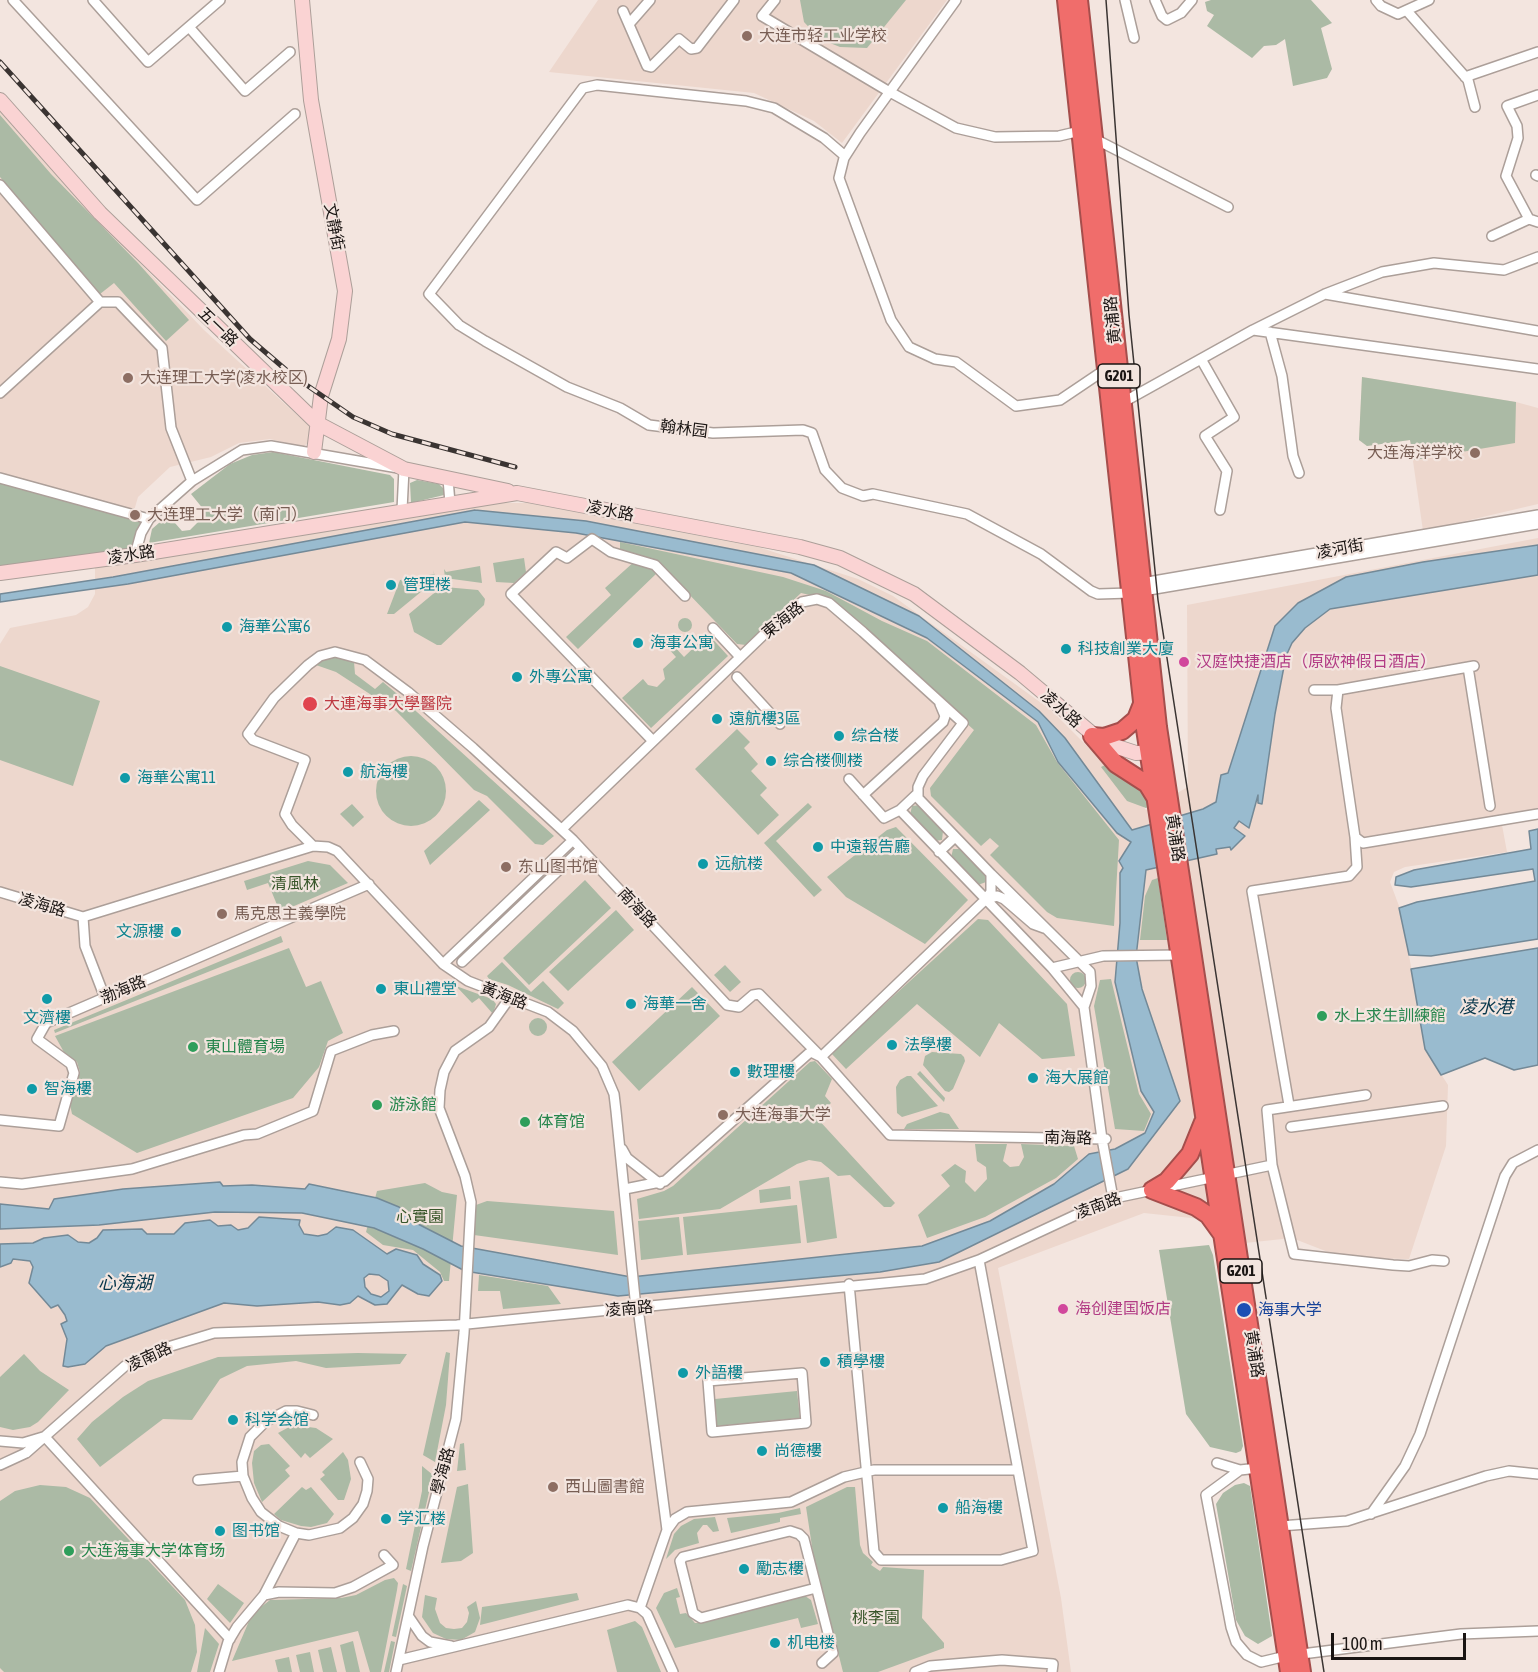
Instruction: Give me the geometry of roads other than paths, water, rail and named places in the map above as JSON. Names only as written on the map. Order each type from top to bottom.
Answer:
[{"type":"highway","name":"黄浦路","points":[[1066,0],[1087,134],[1161,802],[1220,1177],[1280,1526],[1292,1661]]},
{"type":"highway","name":"黄浦路","points":[[1079,0],[1087,134],[1106,369],[1116,406]]},
{"type":"highway","name":"黄浦路","points":[[1138,589],[1142,703],[1155,752]]},
{"type":"highway","points":[[1092,736],[1113,735],[1122,731],[1136,719],[1142,703]]},
{"type":"highway","points":[[1092,736],[1116,764],[1147,784],[1161,802]]},
{"type":"highway","name":"黄浦路","points":[[1173,870],[1180,955],[1204,1115],[1220,1177],[1222,1236],[1258,1468],[1292,1661],[1302,1672]]},
{"type":"highway","points":[[1152,1190],[1167,1181],[1190,1154],[1198,1141],[1204,1115]]},
{"type":"highway","points":[[1152,1190],[1202,1211],[1216,1224],[1222,1236]]},
{"type":"main road","name":"文静街","points":[[302,0],[311,100],[345,291],[339,339],[321,396],[314,452]]},
{"type":"main road","name":"五一路","points":[[0,100],[100,213],[317,423],[404,469],[517,493]]},
{"type":"main road","name":"凌水路","points":[[0,573],[135,555],[517,493],[800,547],[840,558],[914,594],[1020,673],[1092,736],[1113,748],[1155,752]]},
{"type":"street","points":[[13,0],[196,200],[295,114]]},
{"type":"street","points":[[93,0],[148,62],[220,0]]},
{"type":"street","points":[[629,24],[650,0]]},
{"type":"street","points":[[623,11],[647,66],[651,67],[679,39],[691,49],[697,48],[734,0]]},
{"type":"street","points":[[775,0],[762,16],[888,91],[956,128],[995,137],[1087,134],[1228,207]]},
{"type":"street","points":[[956,0],[888,91],[845,156],[839,178],[891,320],[909,347],[935,359],[956,362],[1016,406],[1060,400],[1106,369]]},
{"type":"street","points":[[1125,0],[1134,38]]},
{"type":"street","points":[[1155,0],[1162,16],[1167,20],[1181,13],[1192,0]]},
{"type":"street","points":[[1376,0],[1381,6],[1402,13],[1465,77],[1475,107]]},
{"type":"street","points":[[1402,13],[1429,0]]},
{"type":"street","points":[[189,27],[245,91],[290,52]]},
{"type":"street","points":[[1465,77],[1538,52]]},
{"type":"street","name":"翰林园","points":[[845,156],[798,121],[774,108],[746,101],[597,85],[583,88],[429,294],[459,325],[567,387],[620,408],[661,428],[713,434],[803,430],[812,433],[825,470],[842,488],[863,496],[873,494],[967,514],[1041,554],[1098,594],[1138,589]]},
{"type":"street","points":[[1492,236],[1533,220],[1506,176],[1518,138],[1517,126],[1507,106],[1538,95]]},
{"type":"street","points":[[0,185],[100,302]]},
{"type":"street","points":[[1116,406],[1253,330],[1325,294],[1382,272],[1434,263],[1504,270],[1538,257]]},
{"type":"street","points":[[1325,294],[1538,331]]},
{"type":"street","points":[[0,393],[100,302],[118,302],[162,348],[171,428],[192,481]]},
{"type":"street","points":[[1253,330],[1538,369]]},
{"type":"street","points":[[1270,332],[1282,376],[1293,456],[1299,473]]},
{"type":"street","points":[[1202,359],[1234,417],[1205,436],[1227,471],[1220,510]]},
{"type":"street","points":[[135,555],[141,533],[149,519],[192,481],[242,450],[272,446],[404,469],[402,510]]},
{"type":"street","points":[[0,478],[149,519]]},
{"type":"street","points":[[448,478],[450,503]]},
{"type":"street","name":"凌河街","points":[[1138,589],[1538,515]]},
{"type":"street","name":"凌河街","points":[[1138,589],[1538,524]]},
{"type":"street","points":[[653,741],[511,594],[556,552],[567,558],[592,539],[611,552],[655,564],[685,596]]},
{"type":"street","name":"東海路","points":[[561,830],[788,613],[802,602],[817,599],[829,603],[963,723],[923,776],[918,793]]},
{"type":"street","points":[[712,628],[740,657]]},
{"type":"street","name":"南海路","points":[[313,846],[292,825],[285,814],[305,759],[253,740],[248,734],[274,698],[308,665],[320,656],[335,652],[365,660],[393,680],[473,748],[573,840],[727,1005],[739,1007],[753,995],[759,994],[821,1058],[890,1135],[1104,1142]]},
{"type":"street","points":[[1314,690],[1338,690],[1471,666],[1490,806]]},
{"type":"street","points":[[737,677],[780,724]]},
{"type":"street","points":[[1289,1105],[1252,891],[1349,876],[1357,867],[1355,837],[1336,708],[1338,690]]},
{"type":"street","points":[[863,795],[943,722],[945,716],[935,697]]},
{"type":"street","points":[[849,779],[884,818],[900,810],[918,793]]},
{"type":"street","points":[[918,793],[918,798],[955,837],[1090,972],[1091,986],[1084,1007],[1113,1198]]},
{"type":"street","points":[[900,810],[1052,968],[1084,1007]]},
{"type":"street","points":[[1355,837],[1363,843],[1538,814]]},
{"type":"street","points":[[939,852],[955,837]]},
{"type":"street","points":[[443,964],[573,840]]},
{"type":"street","points":[[105,998],[85,946],[83,917],[313,846]]},
{"type":"street","name":"黃海路","points":[[313,846],[337,851],[443,964],[468,981],[509,999],[548,1012],[573,1031],[603,1066],[614,1094],[637,1308]]},
{"type":"street","points":[[462,962],[581,849]]},
{"type":"street","points":[[625,1189],[660,1184],[808,1054],[811,1052],[821,1058],[985,900],[991,892],[991,874]]},
{"type":"street","name":"渤海路","points":[[0,1120],[59,1126],[74,1073],[71,1064],[37,1040],[46,1023],[369,884]]},
{"type":"street","name":"凌海路","points":[[0,892],[83,917]]},
{"type":"street","points":[[985,900],[997,896],[1004,899],[1033,924],[1047,929]]},
{"type":"street","points":[[1052,968],[1078,961],[1115,956],[1180,955]]},
{"type":"street","name":"學海路","points":[[396,1672],[423,1545],[456,1419],[465,1324],[471,1202],[465,1176],[439,1108],[440,1090],[444,1072],[455,1051],[489,1027],[509,999]]},
{"type":"street","points":[[0,1182],[22,1184],[132,1169],[244,1135],[257,1134],[313,1111],[331,1051],[372,1035],[394,1031]]},
{"type":"street","points":[[1366,1095],[1267,1110],[1272,1165],[1294,1254],[1409,1266],[1432,1260],[1444,1261]]},
{"type":"street","points":[[1291,1126],[1443,1106]]},
{"type":"street","points":[[620,1145],[627,1158],[660,1184]]},
{"type":"street","points":[[1371,1514],[1405,1466],[1420,1434],[1505,1176],[1513,1162],[1538,1150]]},
{"type":"street","name":"凌南路","points":[[0,1466],[26,1453],[89,1395],[125,1366],[158,1350],[192,1339],[230,1332],[465,1324],[925,1279],[979,1260],[1043,1228],[1113,1198],[1272,1165]]},
{"type":"street","points":[[849,1285],[874,1552],[881,1560],[1001,1560],[1033,1551],[979,1260]]},
{"type":"street","points":[[637,1308],[667,1530]]},
{"type":"street","points":[[802,1373],[806,1423],[712,1432],[708,1382],[802,1373]]},
{"type":"street","points":[[313,1415],[286,1411],[265,1422],[250,1437],[244,1449],[243,1476],[261,1512],[279,1526],[296,1533],[309,1535],[340,1528],[354,1518],[363,1504],[367,1491],[368,1479],[360,1462]]},
{"type":"street","points":[[0,1441],[22,1443],[45,1437],[230,1639]]},
{"type":"street","points":[[1217,1463],[1240,1470],[1258,1468]]},
{"type":"street","points":[[640,1608],[667,1530],[675,1519],[687,1512],[791,1502],[844,1477],[866,1472],[1018,1470]]},
{"type":"street","points":[[1240,1470],[1206,1495],[1230,1622],[1236,1642],[1247,1654],[1261,1662],[1292,1661],[1461,1634],[1538,1631]]},
{"type":"street","points":[[1280,1526],[1347,1521],[1486,1476],[1509,1471],[1538,1474]]},
{"type":"street","points":[[198,1480],[243,1476]]},
{"type":"street","points":[[816,1588],[701,1618],[693,1613],[680,1561],[683,1557],[795,1532],[804,1539],[833,1653],[822,1663]]},
{"type":"street","points":[[219,1672],[230,1639],[242,1618],[264,1595],[296,1533]]},
{"type":"street","points":[[264,1595],[271,1592],[335,1593],[353,1587],[393,1565],[384,1555]]},
{"type":"street","points":[[399,1660],[603,1609],[628,1605],[640,1608],[653,1625],[673,1672]]},
{"type":"street","points":[[409,1617],[415,1629],[430,1642],[454,1647]]},
{"type":"street","points":[[915,1672],[1002,1660],[1053,1664],[1052,1672]]},
{"type":"water","points":[[475,510],[586,521],[814,565],[919,616],[1039,711],[1065,738],[1132,830],[1203,809],[1216,802],[1221,775],[1228,773],[1275,626],[1298,603],[1346,577],[1423,562],[1538,545],[1538,575],[1330,609],[1305,628],[1292,643],[1286,656],[1262,804],[1258,803],[1258,795],[1249,828],[1239,821],[1234,828],[1245,836],[1231,850],[1230,847],[1216,849],[1217,854],[1146,870],[1136,957],[1142,989],[1180,1101],[1128,1169],[939,1262],[880,1272],[618,1296],[465,1271],[423,1249],[374,1228],[302,1213],[215,1212],[99,1225],[0,1229],[0,1204],[49,1209],[54,1199],[123,1189],[220,1182],[223,1186],[252,1185],[305,1189],[309,1184],[377,1198],[399,1207],[418,1224],[461,1246],[631,1277],[922,1246],[990,1221],[1054,1184],[1089,1154],[1115,1149],[1145,1133],[1154,1112],[1141,1091],[1115,982],[1120,923],[1120,873],[1123,868],[1119,861],[1131,842],[1117,833],[1058,762],[1038,722],[927,638],[791,573],[576,533],[465,522],[128,584],[0,602],[0,594],[113,577]]},
{"type":"water","name":"凌水港","points":[[1538,829],[1538,939],[1431,956],[1409,955],[1399,908],[1417,902],[1535,881],[1533,869],[1411,887],[1395,885],[1396,877],[1414,870],[1531,849],[1529,831]]},
{"type":"water","name":"凌水港","points":[[1538,948],[1538,1065],[1514,1070],[1485,1058],[1441,1075],[1425,1049],[1411,969]]},
{"type":"water","name":"心海湖","points":[[259,1217],[300,1220],[299,1225],[304,1234],[318,1236],[327,1234],[336,1227],[353,1230],[387,1254],[396,1249],[417,1255],[423,1264],[440,1275],[442,1281],[429,1296],[418,1294],[402,1285],[387,1304],[375,1305],[358,1296],[350,1303],[340,1305],[318,1302],[257,1306],[224,1303],[106,1346],[85,1364],[68,1367],[63,1366],[67,1339],[61,1324],[67,1321],[65,1315],[58,1305],[51,1308],[29,1283],[33,1267],[30,1261],[13,1259],[11,1263],[0,1267],[0,1244],[33,1243],[44,1238],[68,1235],[78,1242],[89,1243],[103,1230],[142,1229],[147,1234],[174,1234],[185,1223],[210,1220],[218,1226],[231,1225],[238,1230],[248,1228]],"holes":[[[369,1274],[379,1275],[388,1281],[389,1291],[381,1297],[371,1294],[365,1287],[364,1278]]]},
{"type":"tram line","points":[[1106,0],[1129,315],[1158,600],[1324,1672]]},
{"type":"railway","points":[[0,62],[250,339],[292,375],[353,417],[392,434],[515,467]]},
{"type":"place","name":"大连市轻工业学校","points":[[747,36]]},
{"type":"place","name":"大连理工大学(凌水校区)","points":[[128,378]]},
{"type":"place","name":"大连海洋学校","points":[[1475,453]]},
{"type":"place","name":"大连理工大学（南门）","points":[[135,515]]},
{"type":"place","name":"管理楼","points":[[391,585]]},
{"type":"place","name":"海華公寓6","points":[[227,627]]},
{"type":"place","name":"海事公寓","points":[[638,643]]},
{"type":"place","name":"科技創業大廈","points":[[1066,649]]},
{"type":"place","name":"汉庭快捷酒店（原欧神假日酒店）","points":[[1184,662]]},
{"type":"place","name":"外專公寓","points":[[517,677]]},
{"type":"place","name":"大連海事大學醫院","points":[[310,704]]},
{"type":"place","name":"遠航樓3區","points":[[717,719]]},
{"type":"place","name":"综合楼","points":[[839,736]]},
{"type":"place","name":"综合楼侧楼","points":[[771,761]]},
{"type":"place","name":"航海樓","points":[[348,772]]},
{"type":"place","name":"海華公寓11","points":[[125,778]]},
{"type":"place","name":"中遠報告廳","points":[[818,847]]},
{"type":"place","name":"远航楼","points":[[703,864]]},
{"type":"place","name":"东山图书馆","points":[[506,867]]},
{"type":"place","name":"馬克思主義學院","points":[[222,914]]},
{"type":"place","name":"文源樓","points":[[176,932]]},
{"type":"place","name":"東山禮堂","points":[[381,989]]},
{"type":"place","name":"文濟樓","points":[[47,999]]},
{"type":"place","name":"海華一舍","points":[[631,1004]]},
{"type":"place","name":"水上求生訓練館","points":[[1322,1016]]},
{"type":"place","name":"法學樓","points":[[892,1045]]},
{"type":"place","name":"東山體育場","points":[[193,1047]]},
{"type":"place","name":"數理樓","points":[[735,1072]]},
{"type":"place","name":"海大展館","points":[[1033,1078]]},
{"type":"place","name":"智海樓","points":[[32,1089]]},
{"type":"place","name":"游泳館","points":[[377,1105]]},
{"type":"place","name":"大连海事大学","points":[[723,1115]]},
{"type":"place","name":"体育馆","points":[[525,1122]]},
{"type":"place","name":"海创建国饭店","points":[[1063,1309]]},
{"type":"place","name":"海事大学","points":[[1244,1310]]},
{"type":"place","name":"積學樓","points":[[825,1362]]},
{"type":"place","name":"外語樓","points":[[683,1373]]},
{"type":"place","name":"科学会馆","points":[[233,1420]]},
{"type":"place","name":"尚德樓","points":[[762,1451]]},
{"type":"place","name":"西山圖書館","points":[[553,1487]]},
{"type":"place","name":"船海樓","points":[[943,1508]]},
{"type":"place","name":"学汇楼","points":[[386,1519]]},
{"type":"place","name":"图书馆","points":[[220,1531]]},
{"type":"place","name":"大连海事大学体育场","points":[[69,1551]]},
{"type":"place","name":"勵志樓","points":[[744,1569]]},
{"type":"place","name":"机电楼","points":[[775,1643]]},
{"type":"park label","name":"清風林","points":[[295,884]]},
{"type":"park label","name":"心實園","points":[[420,1217]]},
{"type":"park label","name":"桃李園","points":[[876,1618]]}]
